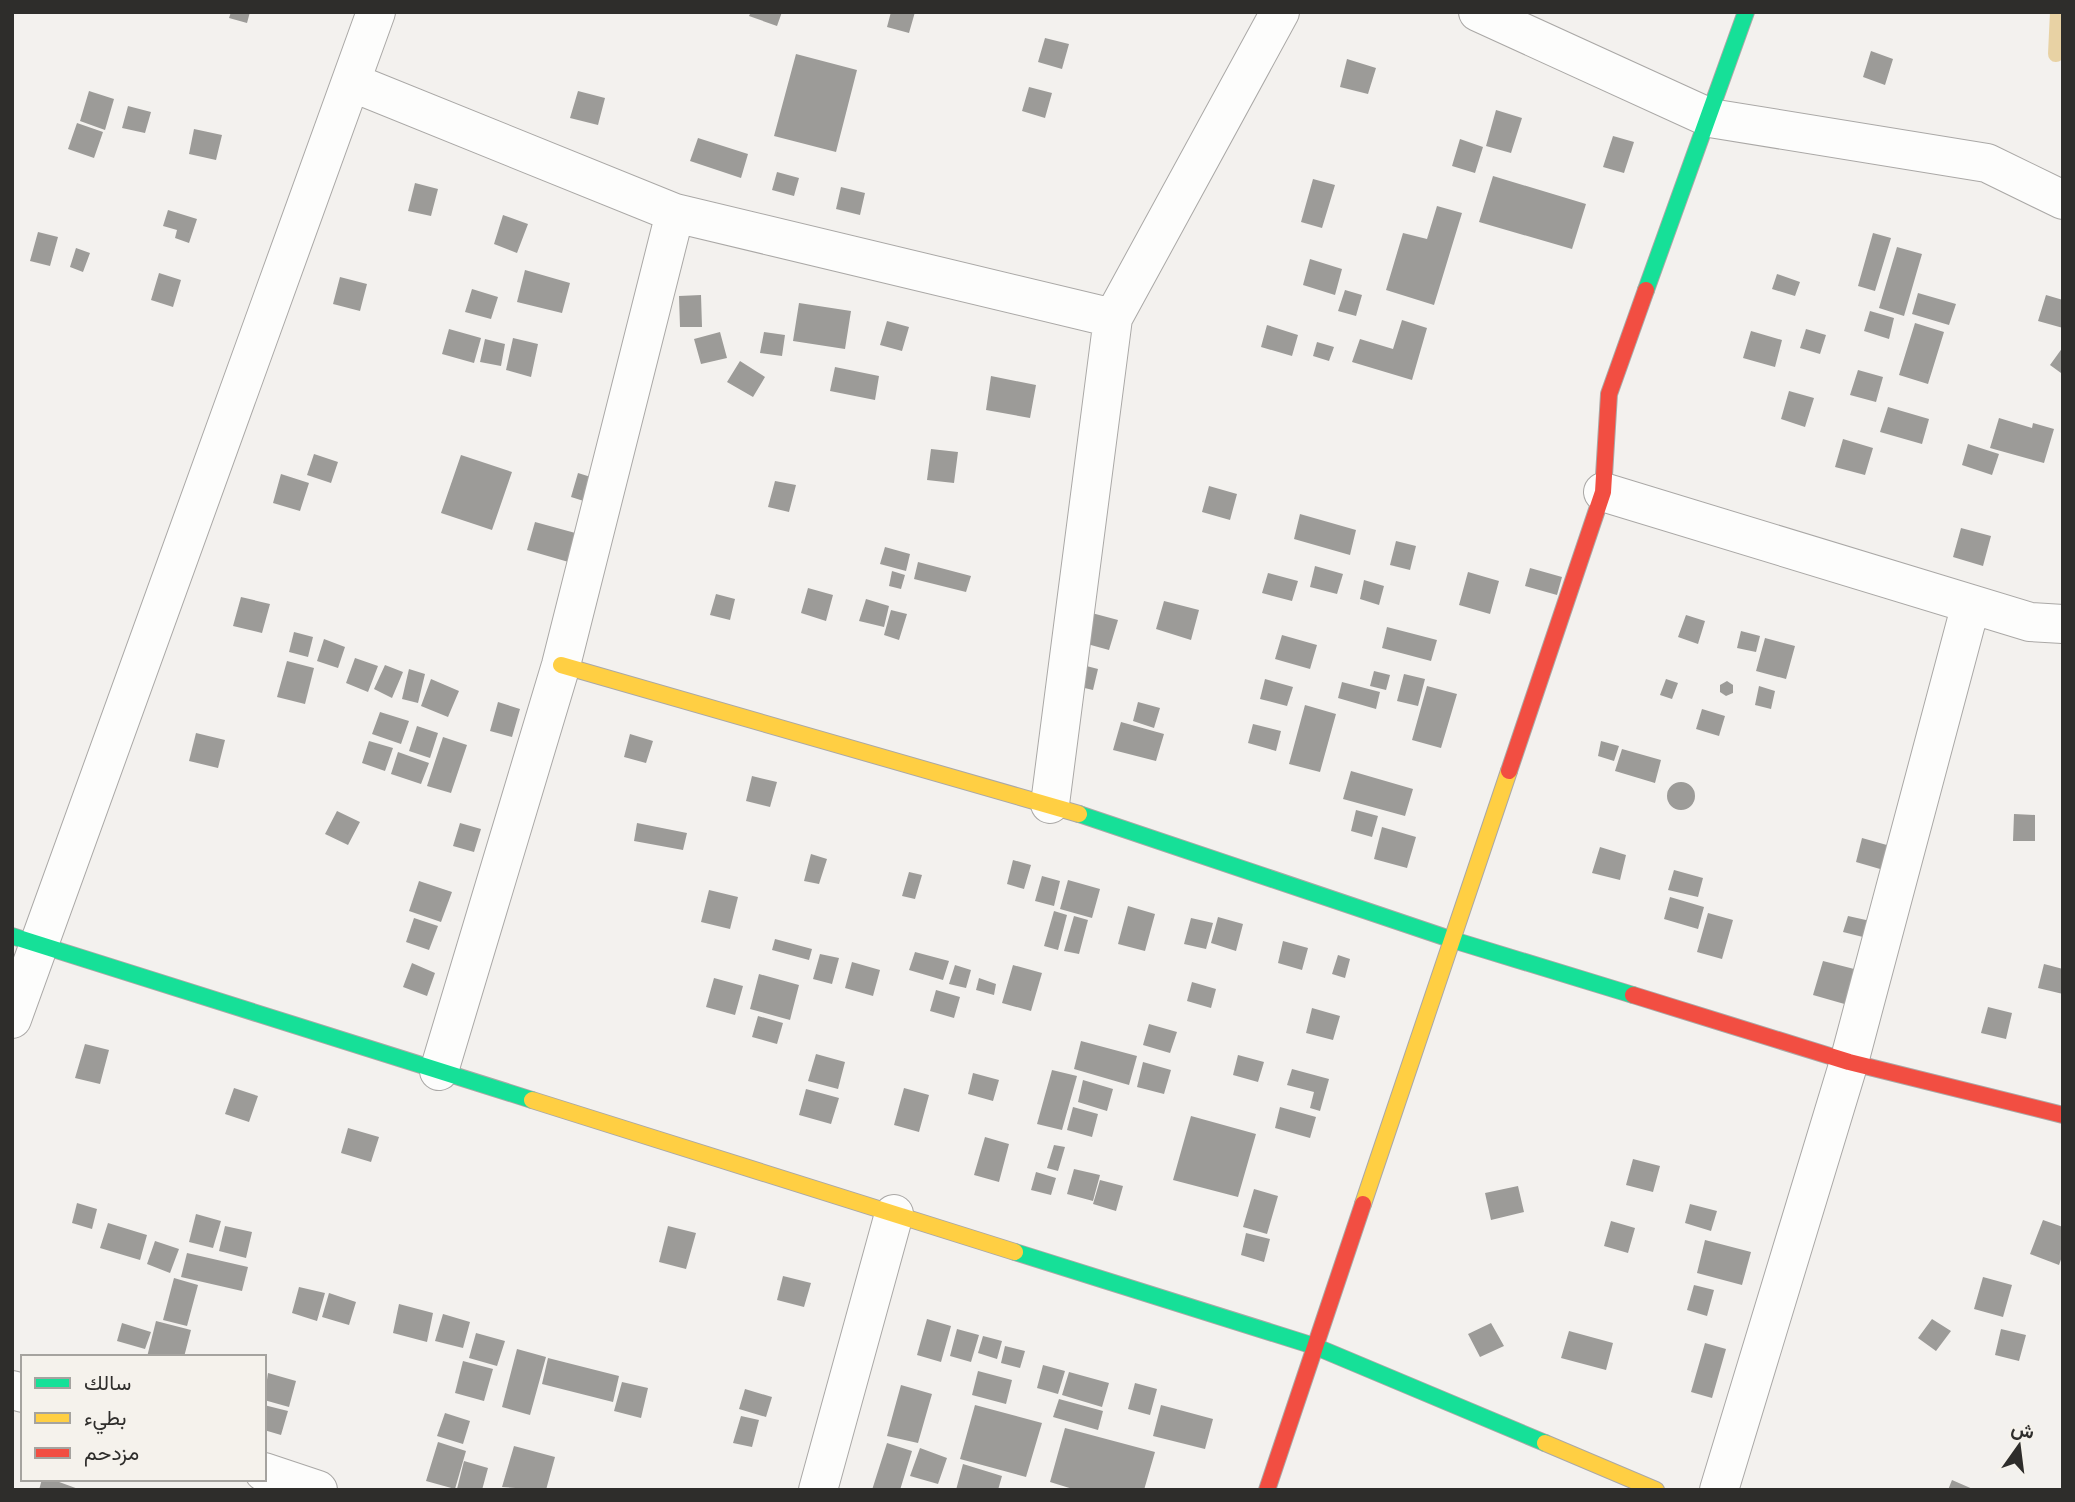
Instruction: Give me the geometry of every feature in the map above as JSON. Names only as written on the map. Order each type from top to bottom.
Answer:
[{"type":"street","points":[[12,1019],[25,941],[376,12]]},
{"type":"street","points":[[1050,804],[1114,318],[1280,12]]},
{"type":"street","points":[[1478,12],[1710,118],[1987,163],[2063,200]]},
{"type":"street","points":[[1267,1490],[1603,492],[1609,394],[1746,12]]},
{"type":"street","points":[[351,82],[675,213],[1114,318]]},
{"type":"street","points":[[439,1071],[561,665],[675,213]]},
{"type":"street","points":[[1603,492],[2030,622],[2063,624]]},
{"type":"street","points":[[1719,1490],[1849,1062],[1970,604]]},
{"type":"street","points":[[561,665],[1050,804],[1453,940],[1849,1062],[2063,1115]]},
{"type":"street","points":[[25,941],[1314,1346],[1657,1490]]},
{"type":"street","points":[[818,1490],[894,1214]]},
{"type":"street","points":[[266,1473],[318,1490]]},
{"type":"building","points":[[231,12],[250,12],[247,23],[229,18]]},
{"type":"building","points":[[751,12],[782,12],[777,26],[749,16]]},
{"type":"building","points":[[891,12],[915,12],[909,33],[887,27]]},
{"type":"building","points":[[1045,38],[1069,44],[1062,69],[1038,62]]},
{"type":"building","points":[[1871,51],[1893,59],[1885,85],[1863,77]]},
{"type":"building","points":[[796,54],[857,70],[836,152],[774,136]]},
{"type":"building","points":[[1347,59],[1376,68],[1368,94],[1340,87]]},
{"type":"building","points":[[1029,87],[1052,93],[1045,118],[1022,111]]},
{"type":"building","points":[[89,91],[114,99],[105,130],[80,121]]},
{"type":"building","points":[[578,91],[605,98],[598,125],[570,118]]},
{"type":"building","points":[[128,106],[151,112],[145,133],[122,128]]},
{"type":"building","points":[[1496,110],[1522,118],[1511,153],[1486,146]]},
{"type":"building","points":[[77,123],[103,132],[94,158],[68,149]]},
{"type":"building","points":[[194,129],[222,135],[216,160],[189,154]]},
{"type":"building","points":[[1613,136],[1634,142],[1624,173],[1603,167]]},
{"type":"building","points":[[698,138],[748,154],[741,178],[690,161]]},
{"type":"building","points":[[1460,139],[1483,147],[1475,173],[1452,166]]},
{"type":"building","points":[[777,172],[799,178],[794,196],[772,190]]},
{"type":"building","points":[[1493,176],[1586,204],[1572,249],[1479,222]]},
{"type":"building","points":[[1313,179],[1335,185],[1322,228],[1301,222]]},
{"type":"building","points":[[415,183],[438,189],[431,216],[408,211]]},
{"type":"building","points":[[841,187],[865,193],[860,215],[836,209]]},
{"type":"building","points":[[1437,206],[1462,213],[1434,305],[1386,290],[1403,233],[1427,239]]},
{"type":"building","points":[[168,210],[197,219],[189,243],[175,238],[177,230],[163,226]]},
{"type":"building","points":[[503,215],[528,224],[517,253],[494,244]]},
{"type":"building","points":[[38,232],[58,237],[50,266],[30,261]]},
{"type":"building","points":[[1873,233],[1891,238],[1875,291],[1858,286]]},
{"type":"building","points":[[1897,247],[1922,254],[1904,316],[1879,308]]},
{"type":"building","points":[[76,248],[90,253],[83,272],[70,267]]},
{"type":"building","points":[[1310,259],[1342,269],[1335,295],[1303,285]]},
{"type":"building","points":[[525,270],[570,283],[562,313],[517,302]]},
{"type":"building","points":[[159,273],[181,280],[173,307],[151,300]]},
{"type":"building","points":[[1777,274],[1800,282],[1795,296],[1772,289]]},
{"type":"building","points":[[340,277],[367,284],[360,311],[333,304]]},
{"type":"building","points":[[472,289],[498,297],[491,319],[465,312]]},
{"type":"building","points":[[1345,290],[1362,295],[1356,316],[1338,311]]},
{"type":"building","points":[[1918,293],[1956,304],[1949,325],[1912,314]]},
{"type":"building","points":[[701,295],[702,327],[680,327],[679,296]]},
{"type":"building","points":[[2046,295],[2063,300],[2063,328],[2038,321]]},
{"type":"building","points":[[799,303],[851,311],[845,349],[793,341]]},
{"type":"building","points":[[1870,311],[1894,318],[1889,339],[1864,331]]},
{"type":"building","points":[[1402,320],[1427,328],[1412,380],[1352,362],[1360,339],[1393,349]]},
{"type":"building","points":[[887,321],[909,327],[902,351],[880,345]]},
{"type":"building","points":[[1915,323],[1944,332],[1928,384],[1899,375]]},
{"type":"building","points":[[1267,325],[1298,335],[1292,356],[1261,347]]},
{"type":"building","points":[[449,329],[481,338],[474,363],[442,354]]},
{"type":"building","points":[[1806,329],[1826,335],[1820,354],[1800,348]]},
{"type":"building","points":[[1751,331],[1782,340],[1775,367],[1743,358]]},
{"type":"building","points":[[720,332],[727,358],[701,364],[694,339]]},
{"type":"building","points":[[764,332],[785,335],[782,356],[760,353]]},
{"type":"building","points":[[513,338],[538,344],[531,377],[506,370]]},
{"type":"building","points":[[485,339],[505,344],[501,366],[480,362]]},
{"type":"building","points":[[1317,342],[1334,347],[1329,361],[1313,356]]},
{"type":"building","points":[[2063,347],[2063,371],[2061,373],[2050,365]]},
{"type":"building","points":[[740,361],[765,377],[753,397],[727,382]]},
{"type":"building","points":[[835,367],[879,376],[875,400],[830,391]]},
{"type":"building","points":[[1858,370],[1883,377],[1876,402],[1850,395]]},
{"type":"building","points":[[991,376],[1036,385],[1030,418],[986,410]]},
{"type":"building","points":[[1789,391],[1814,398],[1805,427],[1781,419]]},
{"type":"building","points":[[1888,407],[1929,419],[1922,444],[1880,432]]},
{"type":"building","points":[[1999,418],[2032,428],[2033,423],[2054,429],[2044,463],[1990,448]]},
{"type":"building","points":[[1843,439],[1873,448],[1865,475],[1835,467]]},
{"type":"building","points":[[1968,444],[1999,454],[1992,475],[1962,465]]},
{"type":"building","points":[[931,449],[958,452],[954,483],[927,480]]},
{"type":"building","points":[[314,454],[338,462],[331,483],[307,475]]},
{"type":"building","points":[[461,455],[512,472],[492,530],[441,513]]},
{"type":"building","points":[[578,473],[594,478],[587,502],[571,497]]},
{"type":"building","points":[[281,474],[309,483],[300,511],[273,503]]},
{"type":"building","points":[[775,481],[796,485],[789,512],[768,507]]},
{"type":"building","points":[[1209,486],[1237,494],[1230,520],[1202,512]]},
{"type":"building","points":[[1300,514],[1356,530],[1350,555],[1294,539]]},
{"type":"building","points":[[535,522],[579,534],[572,563],[527,550]]},
{"type":"building","points":[[1961,528],[1991,536],[1983,566],[1953,557]]},
{"type":"building","points":[[1396,541],[1416,546],[1410,570],[1390,565]]},
{"type":"building","points":[[885,547],[910,554],[906,571],[880,564]]},
{"type":"building","points":[[918,562],[971,576],[966,592],[914,579]]},
{"type":"building","points":[[1315,566],[1343,574],[1337,594],[1310,587]]},
{"type":"building","points":[[1530,568],[1562,577],[1557,595],[1525,586]]},
{"type":"building","points":[[892,571],[905,575],[901,589],[889,586]]},
{"type":"building","points":[[1468,572],[1499,581],[1490,614],[1459,605]]},
{"type":"building","points":[[1268,573],[1298,581],[1292,601],[1262,593]]},
{"type":"building","points":[[1364,580],[1384,586],[1379,605],[1360,599]]},
{"type":"building","points":[[808,588],[833,595],[826,621],[801,613]]},
{"type":"building","points":[[716,594],[735,599],[730,620],[710,615]]},
{"type":"building","points":[[241,597],[270,604],[262,633],[233,626]]},
{"type":"building","points":[[866,599],[889,606],[884,627],[859,621]]},
{"type":"building","points":[[1164,601],[1199,610],[1191,640],[1156,629]]},
{"type":"building","points":[[891,610],[907,614],[899,640],[884,635]]},
{"type":"building","points":[[1088,612],[1118,620],[1109,650],[1080,642]]},
{"type":"building","points":[[1686,615],[1705,621],[1698,644],[1678,637]]},
{"type":"building","points":[[1387,627],[1437,640],[1431,661],[1382,648]]},
{"type":"building","points":[[1741,631],[1760,636],[1756,652],[1737,648]]},
{"type":"building","points":[[294,632],[313,637],[308,657],[289,652]]},
{"type":"building","points":[[1282,635],[1317,645],[1310,669],[1275,659]]},
{"type":"building","points":[[1765,638],[1795,646],[1786,679],[1756,671]]},
{"type":"building","points":[[324,639],[345,647],[338,668],[317,661]]},
{"type":"building","points":[[355,658],[378,666],[368,692],[346,683]]},
{"type":"building","points":[[287,661],[314,668],[305,704],[277,697]]},
{"type":"building","points":[[1075,663],[1098,669],[1093,690],[1068,684]]},
{"type":"building","points":[[385,665],[403,672],[392,698],[374,689]]},
{"type":"building","points":[[409,669],[425,674],[418,703],[402,699]]},
{"type":"building","points":[[1374,671],[1390,675],[1386,690],[1370,686]]},
{"type":"building","points":[[1404,674],[1425,679],[1418,706],[1397,701]]},
{"type":"building","points":[[431,679],[459,691],[448,717],[421,706]]},
{"type":"building","points":[[1265,679],[1293,687],[1287,706],[1260,699]]},
{"type":"building","points":[[1666,679],[1678,683],[1672,699],[1660,695]]},
{"type":"building","points":[[1727,681],[1733,685],[1733,693],[1726,696],[1720,692],[1720,685]]},
{"type":"building","points":[[1342,682],[1380,692],[1376,709],[1338,698]]},
{"type":"building","points":[[1427,686],[1457,694],[1441,748],[1412,740]]},
{"type":"building","points":[[1759,686],[1775,691],[1771,709],[1755,705]]},
{"type":"building","points":[[498,702],[520,709],[512,737],[490,731]]},
{"type":"building","points":[[1138,702],[1160,708],[1154,728],[1133,721]]},
{"type":"building","points":[[1305,705],[1336,714],[1320,772],[1289,764]]},
{"type":"building","points":[[1702,709],[1725,716],[1719,736],[1696,729]]},
{"type":"building","points":[[380,712],[409,721],[401,744],[372,734]]},
{"type":"building","points":[[1121,722],[1164,734],[1156,761],[1113,750]]},
{"type":"building","points":[[1253,724],[1281,731],[1276,751],[1248,743]]},
{"type":"building","points":[[417,726],[438,733],[430,758],[409,751]]},
{"type":"building","points":[[196,733],[225,740],[218,768],[189,761]]},
{"type":"building","points":[[630,734],[653,741],[646,763],[624,757]]},
{"type":"building","points":[[443,737],[467,745],[451,793],[427,786]]},
{"type":"building","points":[[369,741],[393,748],[385,771],[362,763]]},
{"type":"building","points":[[1601,741],[1619,746],[1614,761],[1598,756]]},
{"type":"building","points":[[1622,749],[1661,760],[1655,783],[1615,771]]},
{"type":"building","points":[[398,752],[429,763],[421,784],[391,774]]},
{"type":"building","points":[[1351,771],[1413,789],[1405,816],[1343,799]]},
{"type":"building","points":[[752,776],[777,782],[770,807],[746,801]]},
{"type":"building","points":[[1681,782],[1691,786],[1695,796],[1691,806],[1681,810],[1671,806],[1667,796],[1671,786]]},
{"type":"building","points":[[1356,810],[1378,816],[1372,837],[1351,831]]},
{"type":"building","points":[[337,811],[360,822],[348,845],[325,834]]},
{"type":"building","points":[[2014,814],[2035,815],[2035,841],[2013,841]]},
{"type":"building","points":[[460,823],[481,829],[474,852],[453,846]]},
{"type":"building","points":[[637,823],[687,833],[683,850],[634,841]]},
{"type":"building","points":[[1382,827],[1416,837],[1407,868],[1374,859]]},
{"type":"building","points":[[1862,838],[1894,847],[1887,871],[1856,862]]},
{"type":"building","points":[[1600,847],[1626,855],[1620,880],[1592,873]]},
{"type":"building","points":[[811,854],[827,859],[819,884],[804,881]]},
{"type":"building","points":[[1013,860],[1031,865],[1024,889],[1007,884]]},
{"type":"building","points":[[1674,870],[1703,878],[1698,897],[1668,890]]},
{"type":"building","points":[[909,872],[922,875],[915,899],[902,896]]},
{"type":"building","points":[[1042,876],[1060,881],[1054,906],[1035,901]]},
{"type":"building","points":[[1068,880],[1100,889],[1092,918],[1060,909]]},
{"type":"building","points":[[419,881],[452,892],[441,922],[409,911]]},
{"type":"building","points":[[709,890],[738,897],[730,929],[701,922]]},
{"type":"building","points":[[1670,897],[1704,907],[1698,929],[1664,919]]},
{"type":"building","points":[[1128,906],[1155,914],[1145,951],[1118,944]]},
{"type":"building","points":[[1054,911],[1067,915],[1058,950],[1044,946]]},
{"type":"building","points":[[1708,913],[1733,920],[1722,959],[1697,952]]},
{"type":"building","points":[[1074,916],[1088,920],[1079,954],[1064,951]]},
{"type":"building","points":[[1848,916],[1875,922],[1871,939],[1843,932]]},
{"type":"building","points":[[1218,917],[1243,924],[1236,951],[1211,943]]},
{"type":"building","points":[[414,918],[438,926],[429,950],[406,942]]},
{"type":"building","points":[[1191,918],[1213,923],[1206,949],[1184,944]]},
{"type":"building","points":[[775,939],[812,949],[809,960],[772,950]]},
{"type":"building","points":[[1283,941],[1308,948],[1302,970],[1278,963]]},
{"type":"building","points":[[915,952],[949,961],[943,980],[909,970]]},
{"type":"building","points":[[820,954],[839,958],[832,984],[813,979]]},
{"type":"building","points":[[1338,955],[1350,959],[1345,978],[1332,974]]},
{"type":"building","points":[[1823,961],[1858,970],[1848,1005],[1813,995]]},
{"type":"building","points":[[852,962],[880,970],[873,996],[845,988]]},
{"type":"building","points":[[412,963],[435,973],[427,996],[403,987]]},
{"type":"building","points":[[2044,964],[2063,969],[2063,994],[2038,988]]},
{"type":"building","points":[[955,965],[971,970],[966,988],[949,984]]},
{"type":"building","points":[[1013,965],[1042,973],[1031,1011],[1002,1003]]},
{"type":"building","points":[[759,974],[799,985],[790,1020],[750,1009]]},
{"type":"building","points":[[714,978],[743,986],[735,1015],[706,1007]]},
{"type":"building","points":[[979,978],[996,984],[994,995],[976,990]]},
{"type":"building","points":[[1192,982],[1216,989],[1211,1008],[1187,1001]]},
{"type":"building","points":[[936,990],[960,997],[954,1018],[930,1011]]},
{"type":"building","points":[[1988,1007],[2012,1013],[2006,1039],[1981,1033]]},
{"type":"building","points":[[1312,1008],[1340,1016],[1333,1040],[1306,1033]]},
{"type":"building","points":[[758,1016],[783,1023],[777,1044],[752,1037]]},
{"type":"building","points":[[1149,1024],[1177,1032],[1170,1053],[1143,1045]]},
{"type":"building","points":[[1081,1041],[1137,1056],[1129,1085],[1074,1069]]},
{"type":"building","points":[[85,1044],[109,1050],[100,1084],[75,1078]]},
{"type":"building","points":[[816,1054],[845,1062],[838,1089],[808,1081]]},
{"type":"building","points":[[1238,1055],[1264,1062],[1258,1082],[1233,1075]]},
{"type":"building","points":[[1143,1062],[1171,1070],[1164,1094],[1137,1087]]},
{"type":"building","points":[[1292,1069],[1329,1079],[1320,1111],[1310,1108],[1314,1092],[1287,1085]]},
{"type":"building","points":[[1052,1070],[1077,1076],[1062,1130],[1037,1124]]},
{"type":"building","points":[[973,1073],[999,1080],[993,1101],[968,1094]]},
{"type":"building","points":[[1083,1080],[1113,1089],[1107,1111],[1078,1102]]},
{"type":"building","points":[[234,1088],[258,1096],[249,1122],[225,1114]]},
{"type":"building","points":[[904,1088],[929,1095],[919,1132],[894,1125]]},
{"type":"building","points":[[806,1089],[839,1098],[831,1124],[799,1115]]},
{"type":"building","points":[[1073,1107],[1098,1114],[1092,1137],[1067,1130]]},
{"type":"building","points":[[1280,1107],[1316,1117],[1310,1138],[1275,1128]]},
{"type":"building","points":[[1191,1116],[1256,1134],[1238,1197],[1173,1180]]},
{"type":"building","points":[[348,1128],[379,1137],[371,1162],[341,1153]]},
{"type":"building","points":[[985,1137],[1009,1144],[999,1182],[974,1175]]},
{"type":"building","points":[[1054,1145],[1065,1147],[1058,1171],[1047,1168]]},
{"type":"building","points":[[1633,1159],[1660,1166],[1653,1192],[1626,1185]]},
{"type":"building","points":[[1074,1169],[1100,1175],[1093,1201],[1067,1194]]},
{"type":"building","points":[[1036,1172],[1056,1178],[1051,1195],[1031,1190]]},
{"type":"building","points":[[1100,1180],[1123,1186],[1116,1211],[1093,1204]]},
{"type":"building","points":[[1518,1186],[1524,1212],[1491,1220],[1485,1193]]},
{"type":"building","points":[[1254,1189],[1278,1196],[1267,1234],[1243,1227]]},
{"type":"building","points":[[77,1203],[97,1209],[92,1229],[72,1223]]},
{"type":"building","points":[[1690,1204],[1717,1211],[1711,1231],[1685,1223]]},
{"type":"building","points":[[196,1214],[221,1221],[213,1248],[189,1242]]},
{"type":"building","points":[[2043,1220],[2063,1227],[2063,1254],[2059,1265],[2030,1254]]},
{"type":"building","points":[[1611,1221],[1635,1228],[1628,1253],[1604,1246]]},
{"type":"building","points":[[108,1223],[147,1235],[140,1260],[100,1248]]},
{"type":"building","points":[[225,1226],[252,1232],[246,1258],[219,1251]]},
{"type":"building","points":[[668,1226],[696,1233],[686,1269],[659,1262]]},
{"type":"building","points":[[1246,1233],[1270,1239],[1264,1262],[1241,1255]]},
{"type":"building","points":[[1705,1240],[1751,1252],[1742,1285],[1697,1273]]},
{"type":"building","points":[[155,1241],[179,1249],[170,1273],[147,1264]]},
{"type":"building","points":[[187,1253],[248,1267],[242,1291],[181,1277]]},
{"type":"building","points":[[783,1276],[811,1283],[804,1307],[777,1300]]},
{"type":"building","points":[[1983,1277],[2012,1285],[2003,1317],[1974,1309]]},
{"type":"building","points":[[174,1278],[198,1285],[187,1326],[163,1320]]},
{"type":"building","points":[[1694,1285],[1714,1290],[1707,1316],[1687,1310]]},
{"type":"building","points":[[299,1287],[325,1293],[317,1321],[292,1313]]},
{"type":"building","points":[[329,1293],[356,1302],[349,1325],[322,1317]]},
{"type":"building","points":[[399,1304],[433,1313],[427,1342],[393,1333]]},
{"type":"building","points":[[443,1314],[470,1322],[463,1348],[435,1341]]},
{"type":"building","points":[[927,1319],[951,1326],[941,1362],[917,1355]]},
{"type":"building","points":[[1932,1319],[1951,1331],[1936,1351],[1918,1338]]},
{"type":"building","points":[[156,1321],[191,1330],[185,1355],[148,1355]]},
{"type":"building","points":[[122,1323],[151,1332],[145,1349],[117,1341]]},
{"type":"building","points":[[1491,1323],[1504,1346],[1480,1357],[1468,1334]]},
{"type":"building","points":[[957,1329],[979,1335],[971,1362],[950,1356]]},
{"type":"building","points":[[2001,1329],[2026,1335],[2019,1361],[1995,1355]]},
{"type":"building","points":[[1569,1331],[1613,1343],[1606,1370],[1561,1358]]},
{"type":"building","points":[[476,1333],[505,1341],[497,1366],[469,1358]]},
{"type":"building","points":[[983,1336],[1002,1341],[997,1359],[978,1353]]},
{"type":"building","points":[[1705,1343],[1726,1349],[1712,1398],[1691,1392]]},
{"type":"building","points":[[1005,1346],[1025,1351],[1020,1368],[1001,1363]]},
{"type":"building","points":[[517,1349],[546,1357],[530,1415],[502,1407]]},
{"type":"building","points":[[548,1358],[619,1376],[613,1402],[542,1384]]},
{"type":"building","points":[[463,1361],[493,1369],[484,1401],[455,1393]]},
{"type":"building","points":[[1043,1365],[1065,1371],[1058,1394],[1037,1388]]},
{"type":"building","points":[[978,1371],[1012,1380],[1006,1404],[972,1395]]},
{"type":"building","points":[[1069,1372],[1109,1383],[1102,1407],[1062,1395]]},
{"type":"building","points":[[268,1373],[296,1381],[289,1407],[266,1401]]},
{"type":"building","points":[[622,1382],[648,1388],[641,1418],[614,1411]]},
{"type":"building","points":[[1135,1383],[1157,1389],[1150,1415],[1128,1409]]},
{"type":"building","points":[[901,1385],[932,1394],[918,1443],[887,1436]]},
{"type":"building","points":[[745,1389],[772,1397],[766,1417],[739,1409]]},
{"type":"building","points":[[1059,1399],[1103,1411],[1098,1430],[1053,1417]]},
{"type":"building","points":[[975,1405],[1042,1423],[1026,1477],[960,1459]]},
{"type":"building","points":[[1161,1405],[1213,1419],[1205,1449],[1153,1436]]},
{"type":"building","points":[[266,1406],[288,1411],[281,1435],[266,1431]]},
{"type":"building","points":[[445,1413],[470,1421],[463,1444],[437,1436]]},
{"type":"building","points":[[741,1416],[759,1420],[752,1447],[733,1443]]},
{"type":"building","points":[[1065,1428],[1155,1452],[1144,1490],[1076,1490],[1050,1482]]},
{"type":"building","points":[[438,1442],[466,1451],[455,1489],[426,1481]]},
{"type":"building","points":[[887,1443],[912,1451],[900,1490],[872,1490]]},
{"type":"building","points":[[514,1446],[555,1457],[546,1490],[502,1487]]},
{"type":"building","points":[[920,1448],[947,1458],[938,1484],[910,1476]]},
{"type":"building","points":[[464,1461],[488,1468],[482,1490],[457,1489]]},
{"type":"building","points":[[963,1464],[1002,1476],[998,1490],[956,1490]]},
{"type":"building","points":[[1952,1480],[1975,1490],[1948,1490]]},
{"type":"building","points":[[41,1481],[56,1481],[81,1490],[39,1490]]},
{"type":"waterway","points":[[2056,54],[2058,12]]},
{"type":"traffic: fast","points":[[1646,290],[1746,12]]},
{"type":"traffic: fast","points":[[1079,814],[1453,940],[1633,995]]},
{"type":"traffic: fast","points":[[12,936],[532,1100]]},
{"type":"traffic: fast","points":[[1015,1252],[1314,1346],[1545,1443]]},
{"type":"traffic: slow","points":[[561,665],[1079,814]]},
{"type":"traffic: slow","points":[[1363,1204],[1509,771]]},
{"type":"traffic: slow","points":[[532,1100],[1015,1252]]},
{"type":"traffic: slow","points":[[1545,1443],[1656,1490]]},
{"type":"traffic: jam","points":[[1509,771],[1603,492],[1609,394],[1646,290]]},
{"type":"traffic: jam","points":[[1633,995],[1849,1062],[2063,1115]]},
{"type":"traffic: jam","points":[[1267,1490],[1363,1204]]}]
